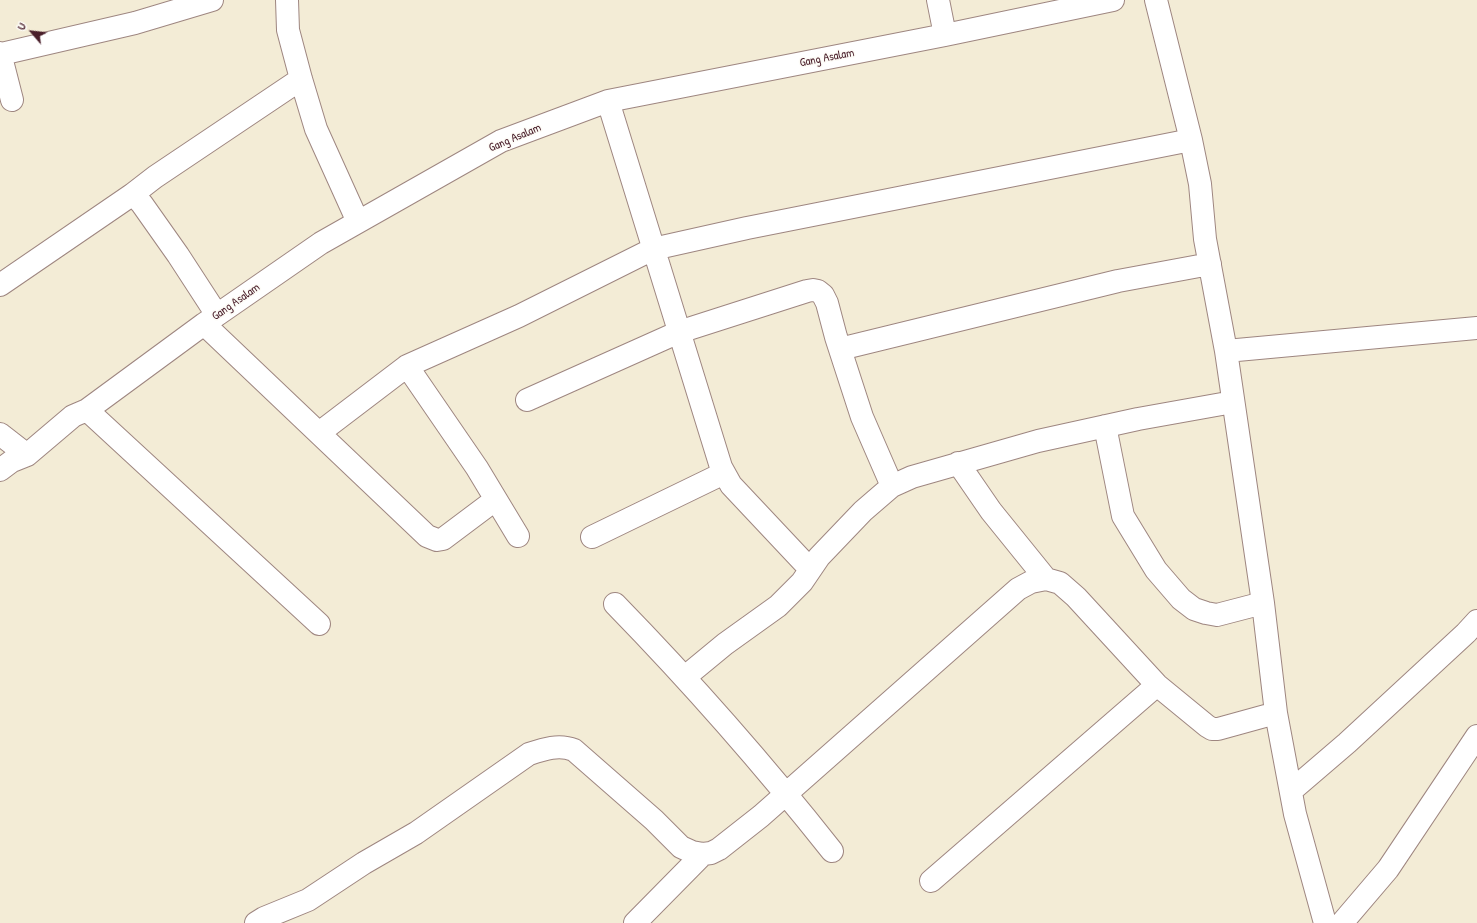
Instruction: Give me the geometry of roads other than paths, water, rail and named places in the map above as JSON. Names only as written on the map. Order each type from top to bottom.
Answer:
[{"type":"street","points":[[12,100],[0,54],[135,23],[212,0]]},
{"type":"street","points":[[287,0],[288,30],[316,129],[358,222]]},
{"type":"street","points":[[938,0],[945,35]]},
{"type":"street","name":"Gang Asalam","points":[[0,470],[12,461],[27,455],[73,416],[87,410],[211,319],[321,243],[501,141],[608,101],[945,35],[1113,0]]},
{"type":"street","points":[[1156,0],[1192,140],[1200,184],[1205,239],[1226,351],[1263,603],[1276,713],[1295,814],[1325,923]]},
{"type":"street","points":[[0,285],[133,194],[155,177],[301,79]]},
{"type":"street","points":[[608,101],[721,468],[731,485],[810,569]]},
{"type":"street","points":[[319,433],[407,366],[519,316],[653,249],[755,226],[1192,140]]},
{"type":"street","points":[[133,194],[142,204],[178,255],[211,319],[319,433],[424,534],[432,539],[443,539],[496,500]]},
{"type":"street","points":[[840,349],[1118,281],[1210,264]]},
{"type":"street","points":[[527,400],[679,332],[813,290],[821,293],[826,303],[862,417],[892,486]]},
{"type":"street","points":[[1226,351],[1477,328]]},
{"type":"street","points":[[407,366],[477,468],[518,536]]},
{"type":"street","points":[[685,677],[725,644],[778,606],[802,582],[819,557],[863,511],[892,486],[912,477],[1038,441],[1138,419],[1233,402]]},
{"type":"street","points":[[87,410],[319,624]]},
{"type":"street","points":[[1106,426],[1123,516],[1156,570],[1181,599],[1194,609],[1217,615],[1263,603]]},
{"type":"street","points":[[0,434],[27,455]]},
{"type":"street","points":[[958,463],[991,511],[1046,579]]},
{"type":"street","points":[[592,537],[724,473]]},
{"type":"street","points":[[256,923],[264,918],[308,900],[364,863],[416,833],[529,754],[544,749],[568,747],[574,750],[654,820],[681,847],[692,852],[703,854],[711,853],[761,816],[1018,589],[1031,582],[1046,579],[1060,583],[1076,597],[1157,686],[1200,723],[1212,729],[1218,729],[1276,713]]},
{"type":"street","points":[[615,604],[685,677],[787,793],[832,852]]},
{"type":"street","points":[[1291,791],[1348,743],[1477,621]]},
{"type":"street","points":[[931,880],[1157,686]]},
{"type":"street","points":[[1342,923],[1388,869],[1477,736]]},
{"type":"street","points":[[635,923],[703,854]]}]
